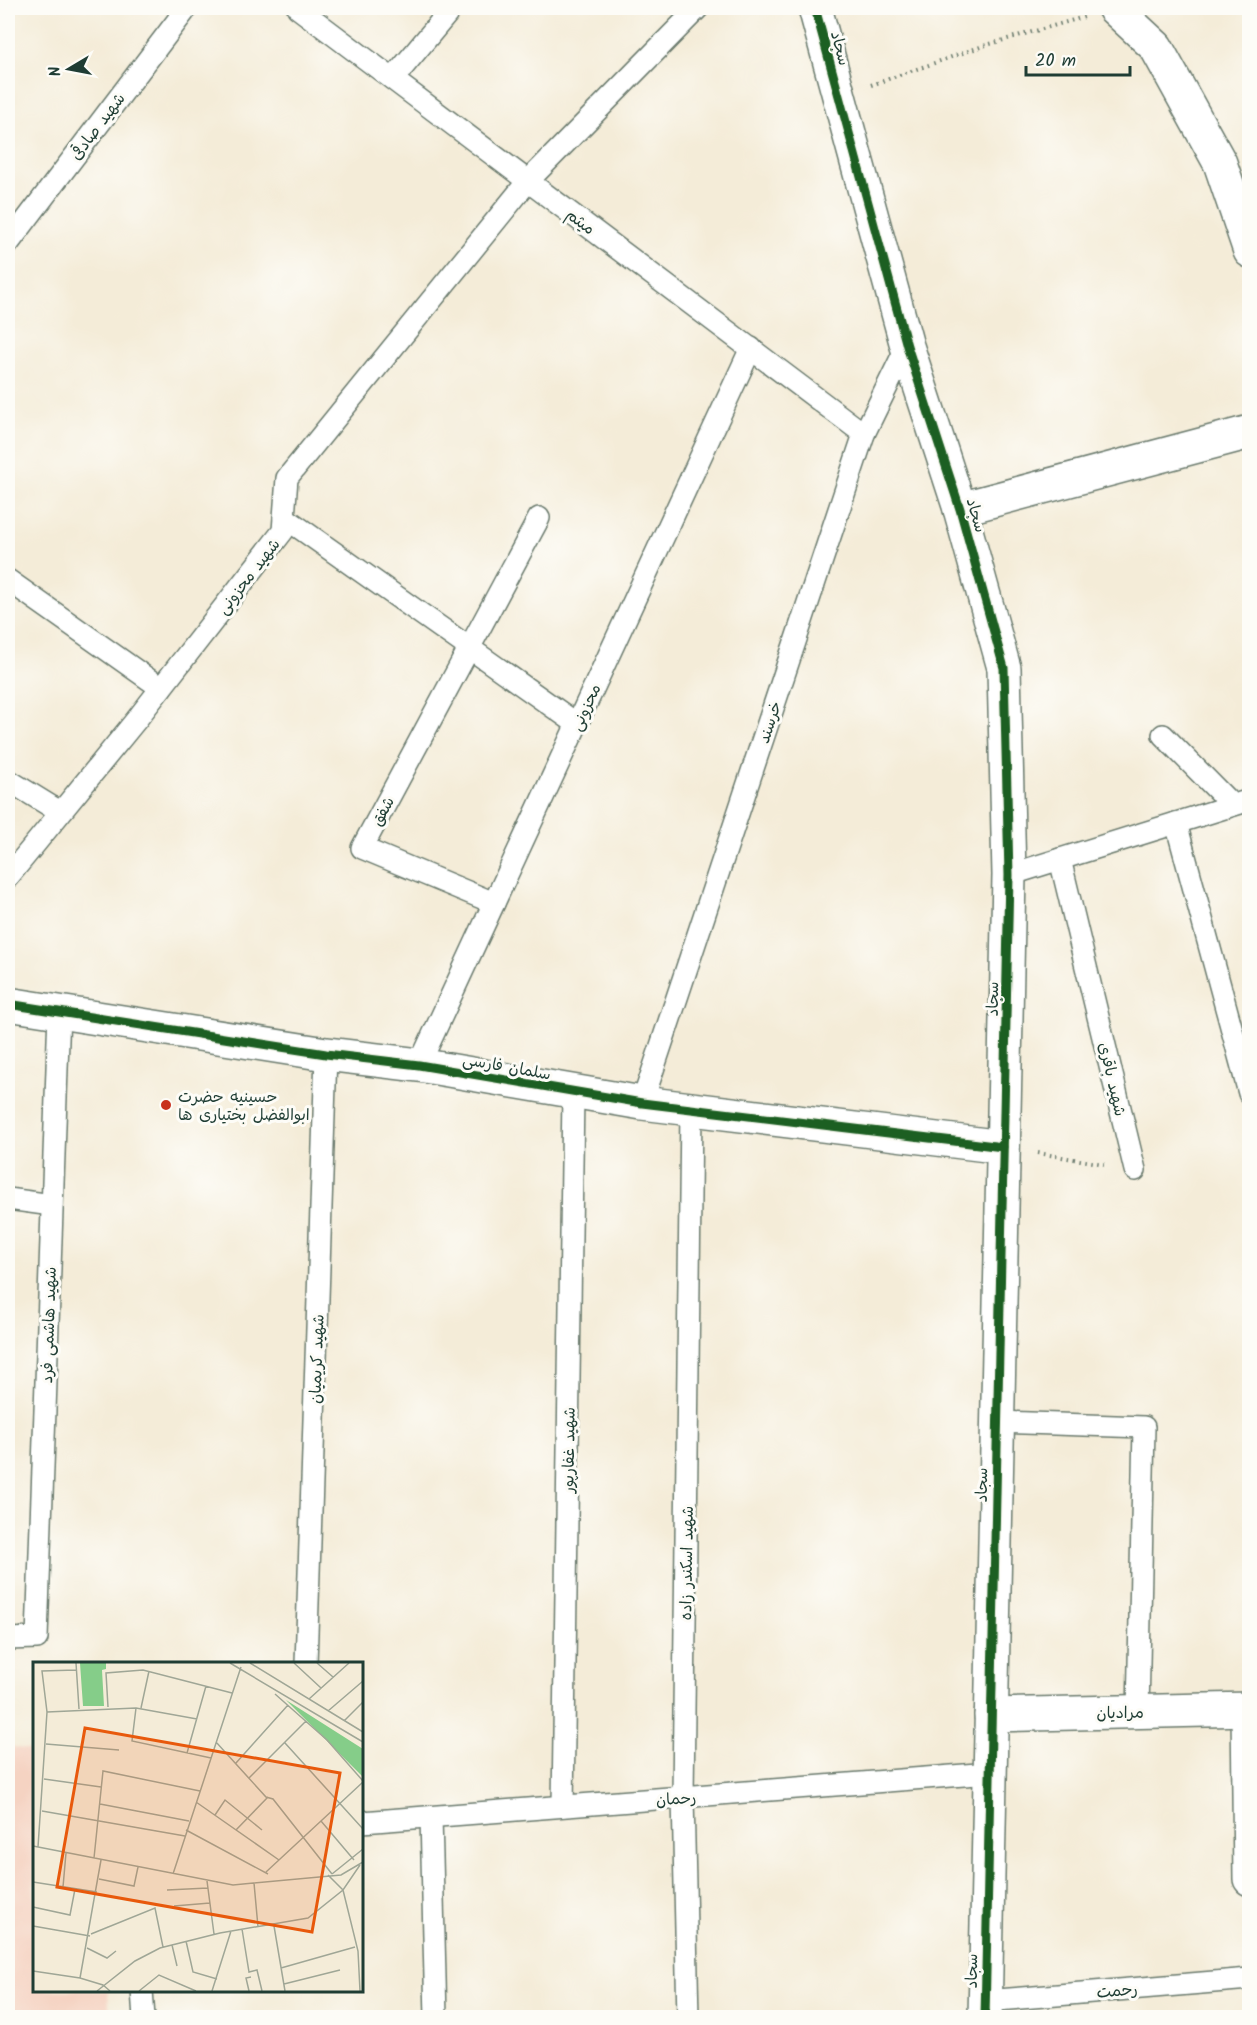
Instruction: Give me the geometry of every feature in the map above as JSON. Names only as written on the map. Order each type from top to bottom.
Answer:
[{"type":"street","name":"سجاد","points":[[815,8],[907,346],[960,509],[1004,668],[1009,875],[985,2009]]},
{"type":"street","points":[[1114,8],[1156,47],[1162,56],[1220,163],[1250,250]]},
{"type":"street","points":[[960,509],[1250,432]]},
{"type":"street","name":"سلمان فارسی","points":[[8,1004],[326,1054],[419,1065],[642,1103],[1003,1147]]},
{"type":"street","points":[[1249,1709],[1250,1879]]},
{"type":"street","name":"مرادیان","points":[[991,1716],[1249,1709]]},
{"type":"lane","name":"شهید صادقی","points":[[8,244],[187,8]]},
{"type":"lane","name":"میثم","points":[[298,8],[864,434]]},
{"type":"lane","points":[[393,79],[452,8]]},
{"type":"lane","name":"شهید محزونی","points":[[8,877],[283,531],[287,478],[528,181],[698,8]]},
{"type":"lane","name":"خرسند","points":[[642,1103],[864,434],[907,346]]},
{"type":"lane","name":"محزونی","points":[[419,1065],[751,348]]},
{"type":"lane","points":[[284,517],[577,724]]},
{"type":"lane","points":[[470,647],[538,518]]},
{"type":"lane","points":[[8,580],[160,688]]},
{"type":"lane","name":"شفق","points":[[470,647],[362,848],[494,903]]},
{"type":"lane","points":[[1163,735],[1241,802]]},
{"type":"lane","points":[[8,780],[60,812]]},
{"type":"lane","points":[[1009,875],[1241,802]]},
{"type":"lane","points":[[1176,823],[1250,1093]]},
{"type":"lane","name":"شهید باقری","points":[[1060,859],[1135,1170]]},
{"type":"lane","name":"شهید هاشمی فرد","points":[[8,1640],[37,1638],[59,1012]]},
{"type":"lane","name":"شهید کریمیان","points":[[306,1662],[326,1054]]},
{"type":"lane","name":"شهید غفارپور","points":[[563,1806],[573,1093]]},
{"type":"lane","name":"شهید اسکندر زاده","points":[[688,2018],[683,1797],[691,1109]]},
{"type":"lane","points":[[8,1199],[52,1205]]},
{"type":"lane","points":[[998,1422],[1144,1427],[1138,1712]]},
{"type":"lane","name":"رحمان","points":[[363,1822],[990,1773]]},
{"type":"lane","points":[[430,1817],[436,2018]]},
{"type":"lane","name":"رحمت","points":[[985,2009],[1250,1978]]},
{"type":"lane","points":[[142,1992],[144,2018]]},
{"type":"path","points":[[839,96],[983,46],[1114,8]]},
{"type":"path","points":[[1003,1147],[1135,1170]]},
{"type":"shaded area","points":[[8,1746],[33,1751],[33,1992],[108,1992],[110,2017],[8,2017]]},
{"type":"cycle path","points":[[815,8],[907,346],[960,509],[1004,668],[1009,875],[985,2018]]},
{"type":"cycle path","points":[[8,1004],[326,1054],[419,1065],[642,1103],[1003,1147]]},
{"type":"place","name":"حسینیه حضرت ابوالفضل بختیاری ها","points":[[166,1105]]}]
